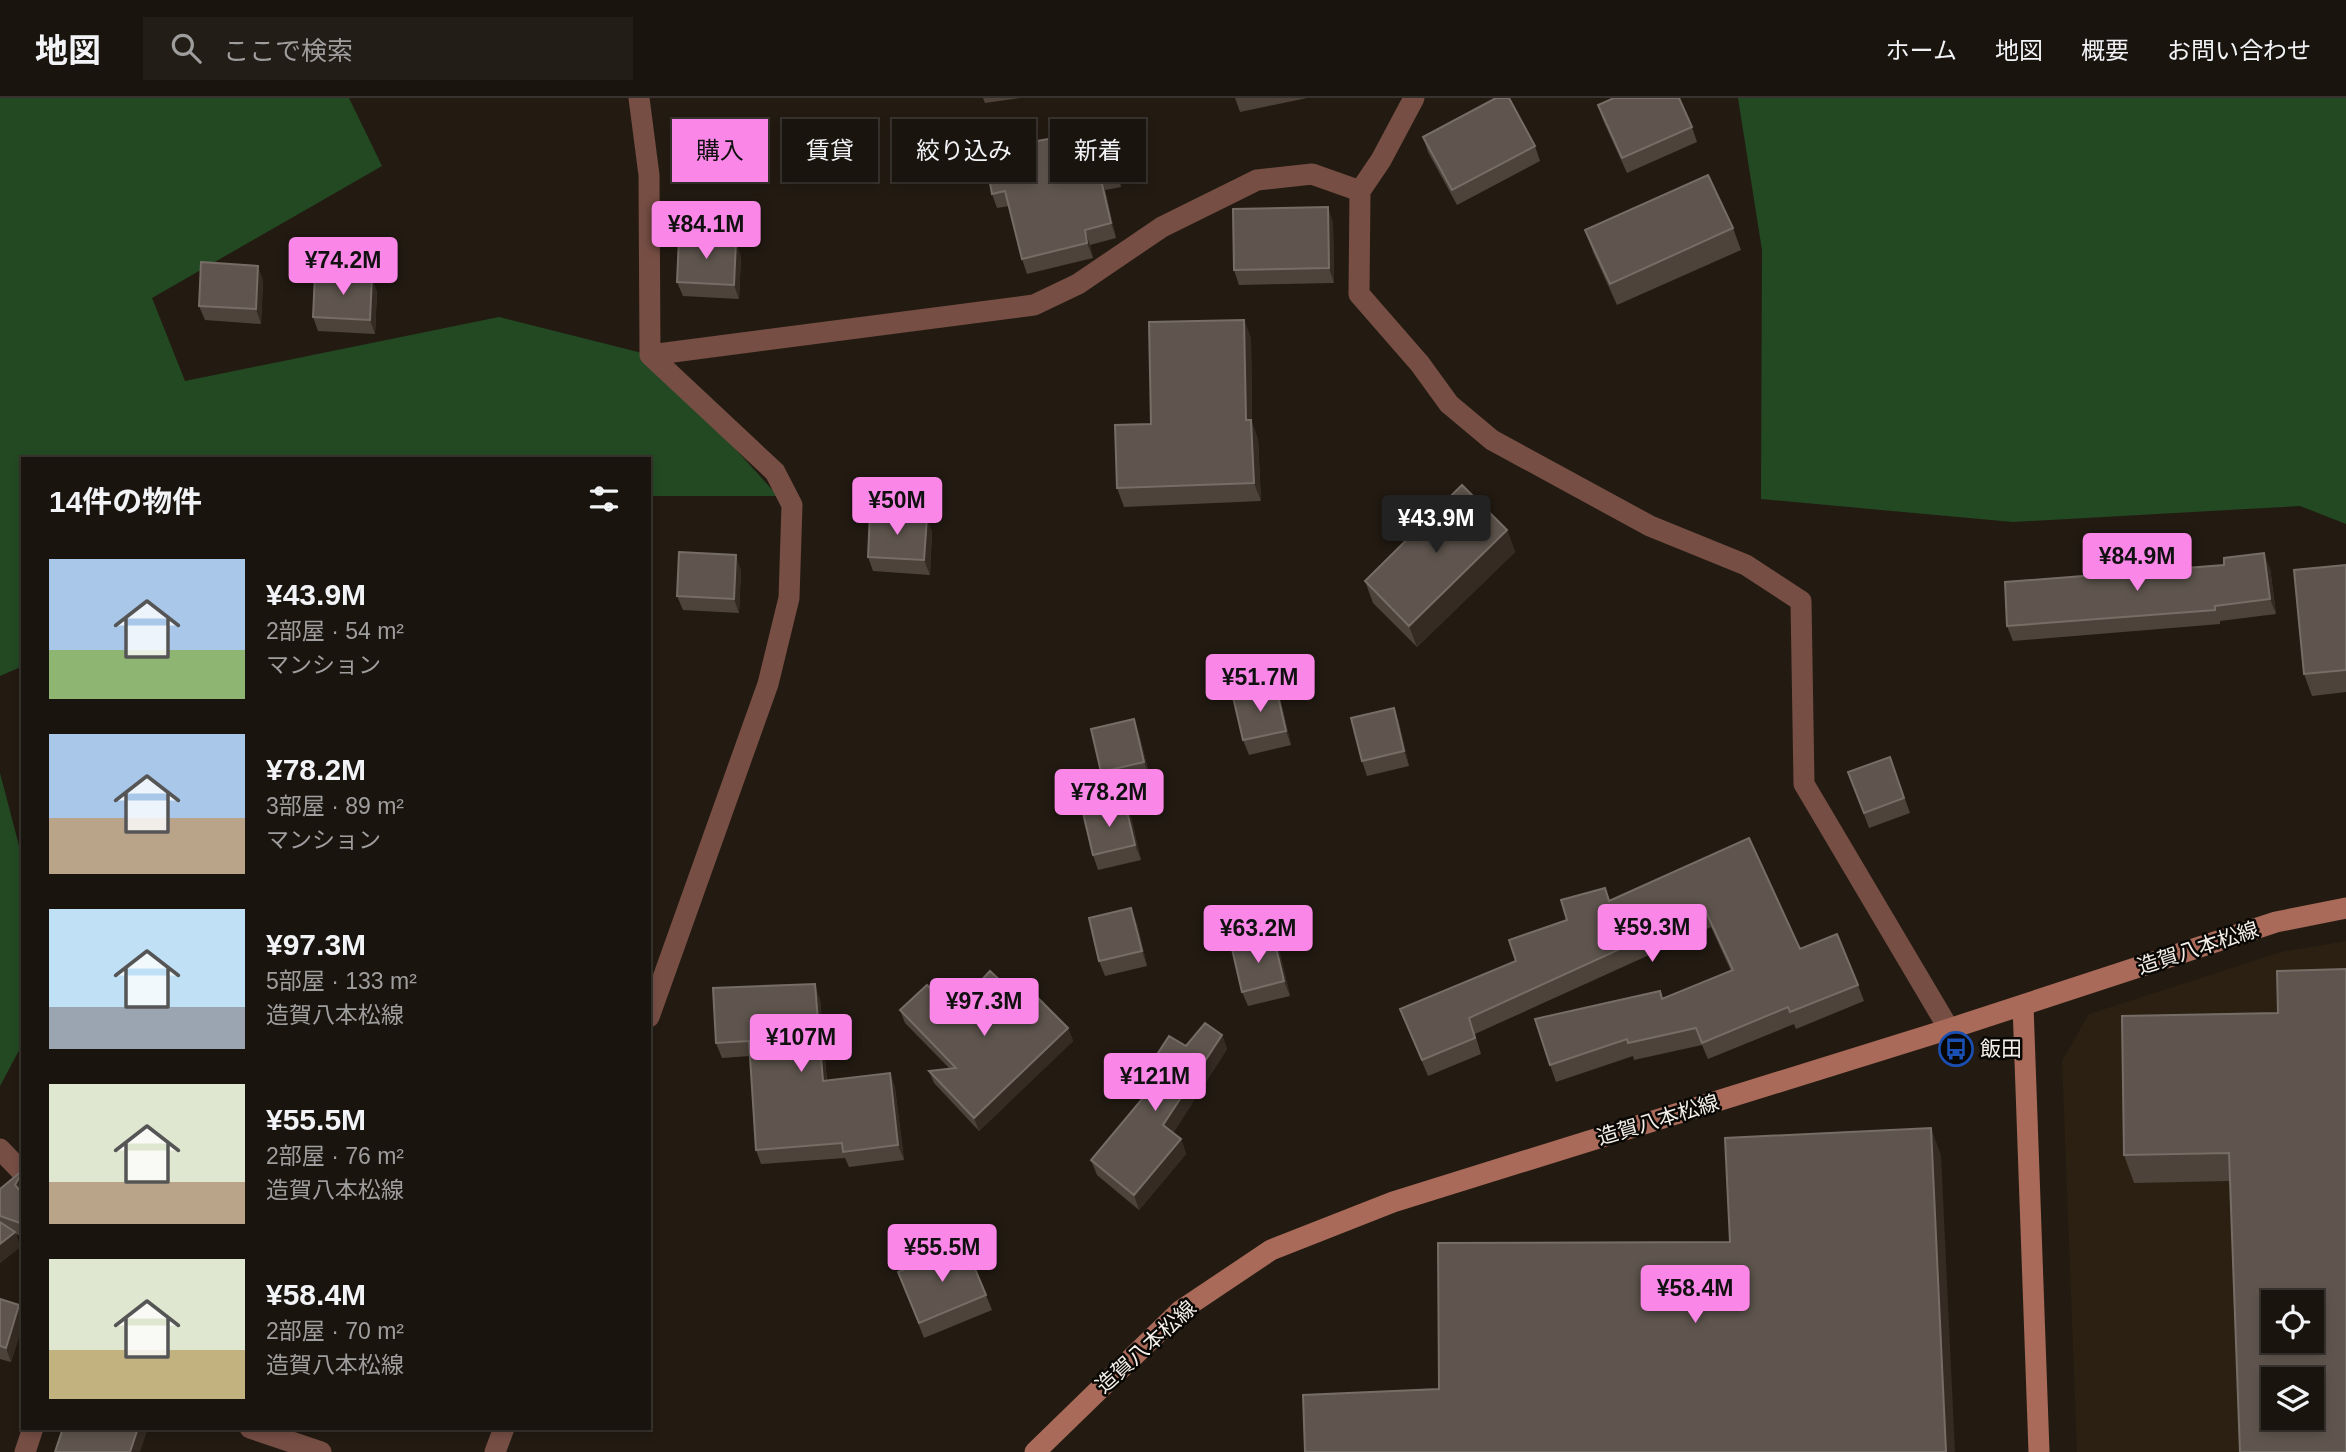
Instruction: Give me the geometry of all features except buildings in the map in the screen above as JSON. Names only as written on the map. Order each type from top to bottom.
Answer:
[{"type":"main road","name":"造賀八本松線","points":[[1034,1452],[1180,1311],[1271,1250],[1393,1202],[1949,1029],[2276,922],[2346,908]]},
{"type":"main road","points":[[2023,1005],[2039,1452]]},
{"type":"street","points":[[639,98],[649,175],[650,355],[775,472],[792,505],[789,597],[768,684],[651,1011]]},
{"type":"street","points":[[1414,98],[1381,160],[1360,191],[1359,294],[1420,364],[1449,404],[1492,440],[1650,526],[1746,565],[1801,601],[1804,784],[1949,1029]]},
{"type":"street","points":[[650,355],[1034,305],[1078,284],[1162,227],[1257,180],[1312,174],[1360,191]]},
{"type":"street","points":[[0,1149],[21,1171]]},
{"type":"street","points":[[25,1452],[32,1430]]},
{"type":"street","points":[[256,1430],[321,1452]]},
{"type":"street","points":[[495,1452],[503,1430]]},
{"type":"shaded area","points":[[2346,941],[2346,1452],[2077,1452],[2062,1061],[2089,1014],[2281,952]]},
{"type":"green space","points":[[0,98],[349,98],[382,166],[152,298],[185,381],[499,317],[650,355],[778,496],[651,496],[651,457],[21,457],[21,667],[0,676]]},
{"type":"green space","points":[[1738,98],[2346,98],[2346,524],[2300,506],[2013,522],[1761,499],[1762,250]]},
{"type":"green space","points":[[0,773],[21,853],[21,1047],[0,1086]]},
{"type":"place","name":"飯田","points":[[1956,1049]]}]
